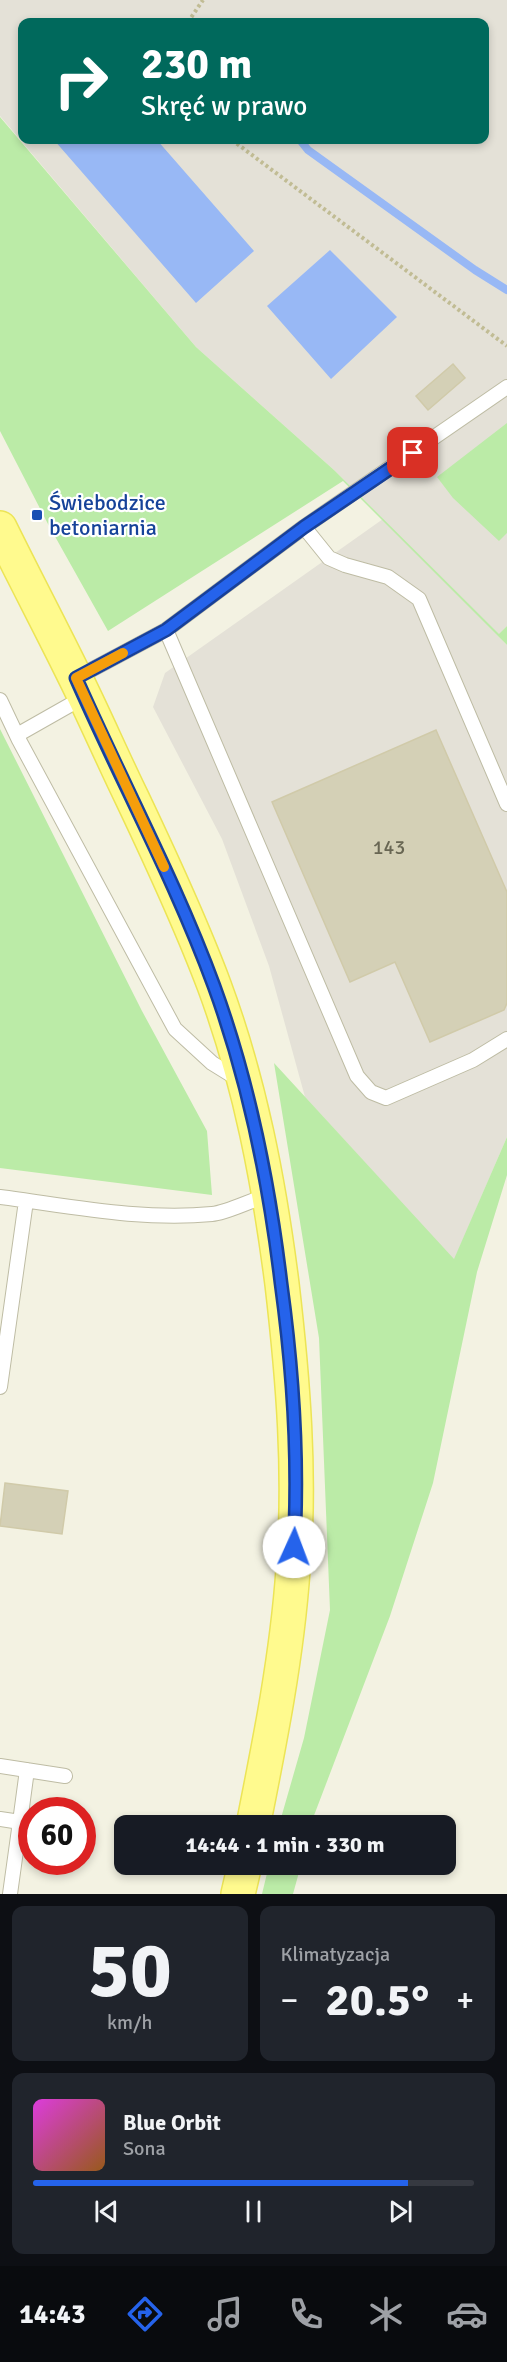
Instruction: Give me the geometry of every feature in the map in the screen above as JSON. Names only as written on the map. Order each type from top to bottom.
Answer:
[{"type":"main road","points":[[0,528],[80,688],[162,861],[199,948],[214,986],[245,1083],[270,1195],[287,1323],[296,1477],[296,1524],[281,1678],[255,1815]]},
{"type":"main road","points":[[238,1894],[242,1875]]},
{"type":"lane","points":[[16,735],[80,688],[166,630],[304,527],[507,387]]},
{"type":"lane","points":[[304,527],[329,558],[388,577],[419,599],[507,804]]},
{"type":"lane","points":[[166,630],[357,1076],[371,1092],[386,1098],[473,1060],[507,1039]]},
{"type":"lane","points":[[0,700],[16,735],[175,1029],[212,1063],[245,1083]]},
{"type":"lane","points":[[0,1197],[142,1215],[215,1214],[270,1195]]},
{"type":"lane","points":[[0,1387],[26,1201]]},
{"type":"lane","points":[[0,1766],[65,1776]]},
{"type":"lane","points":[[23,1797],[27,1770]]},
{"type":"lane","points":[[0,1819],[18,1822]]},
{"type":"lane","points":[[10,1894],[18,1836]]},
{"type":"path","points":[[191,18],[203,0]]},
{"type":"path","points":[[237,144],[507,346]]},
{"type":"shaded area","points":[[0,0],[507,0],[507,626],[499,635],[479,616],[507,645],[507,1137],[454,1260],[305,1097],[269,966],[222,839],[153,707],[165,673],[383,519],[334,470],[196,347],[24,144],[489,144],[489,18],[18,18],[18,137],[0,116]]},
{"type":"green space","points":[[0,117],[18,138],[18,144],[23,144],[196,347],[334,470],[499,634],[507,626],[507,645],[343,481],[108,631],[48,524],[0,431]]},
{"type":"green space","points":[[507,423],[507,533],[499,541],[453,498],[437,477]]},
{"type":"green space","points":[[0,729],[142,1011],[207,1131],[212,1195],[0,1168]]},
{"type":"green space","points":[[274,1063],[454,1259],[507,1137],[507,1175],[477,1272],[433,1483],[390,1616],[314,1815],[282,1815],[304,1738],[330,1610],[319,1338]]},
{"type":"green space","points":[[267,1875],[298,1875],[293,1894],[262,1894]]},
{"type":"water","points":[[57,144],[160,144],[254,251],[196,303]]},
{"type":"water","points":[[330,250],[397,317],[331,379],[267,306]]},
{"type":"building","points":[[453,364],[465,378],[428,410],[416,396]]},
{"type":"building","points":[[436,730],[507,892],[507,1003],[504,1010],[430,1042],[395,962],[350,982],[272,802]]},
{"type":"building","points":[[5,1483],[68,1491],[62,1534],[0,1526]]},
{"type":"waterway","points":[[303,144],[308,150],[475,270],[507,290]]},
{"type":"slow traffic","points":[[123,653],[76,678],[164,867]]},
{"type":"place","name":"Świebodzice betoniarnia","points":[[37,515]]},
{"type":"route","points":[[294,1547],[296,1477],[287,1323],[270,1195],[245,1083],[227,1024],[199,948],[162,861],[76,678],[166,630],[304,527],[413,453]]}]
